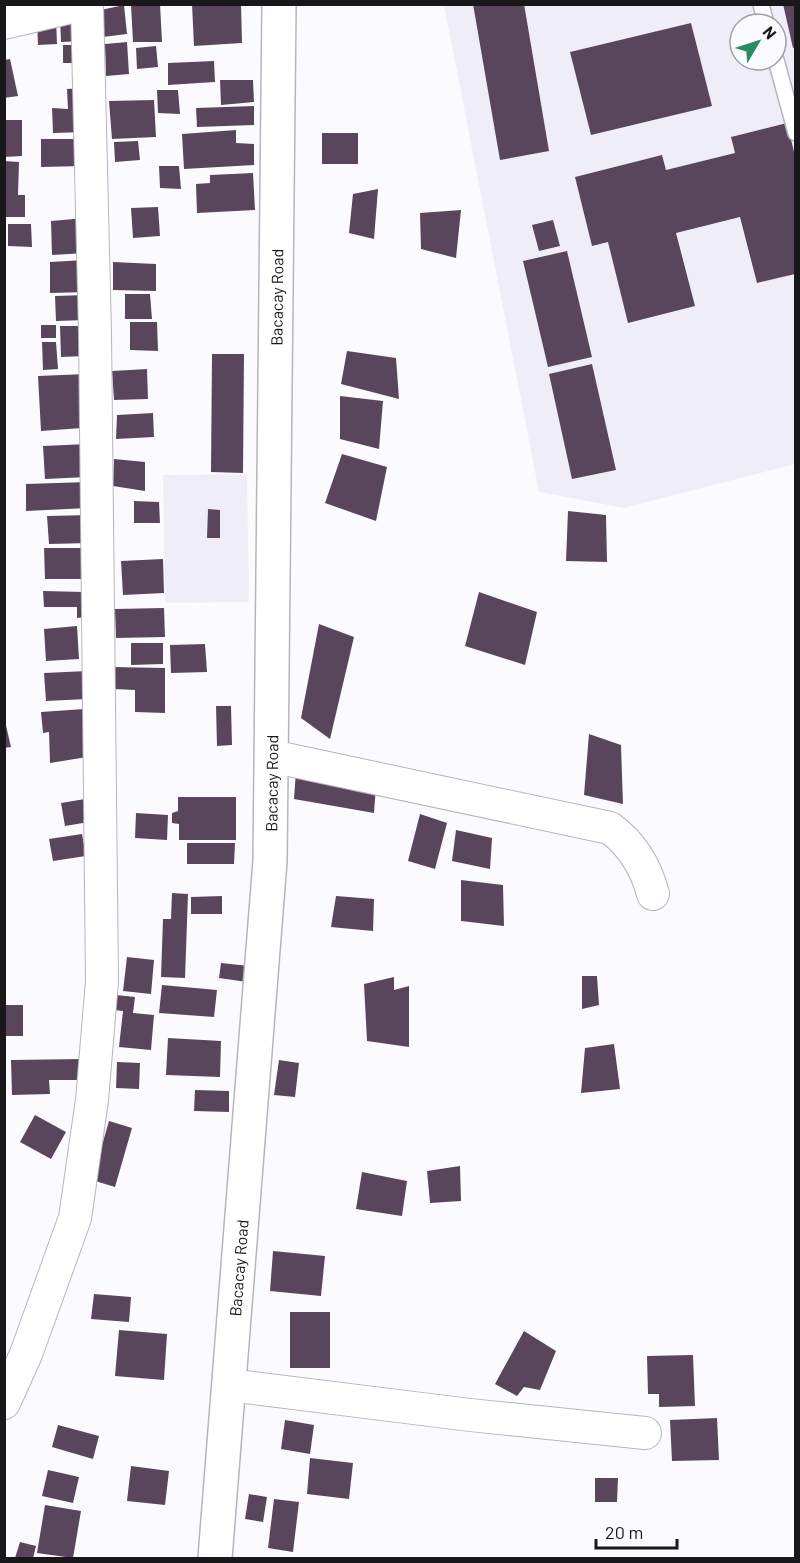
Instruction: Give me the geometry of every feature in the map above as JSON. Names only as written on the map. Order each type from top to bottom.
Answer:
[{"type":"main road","name":"Bacacay Road","points":[[215,1558],[270,861],[279,4]]},
{"type":"street","points":[[4,23],[86,4],[95,333],[102,981],[92,1100],[75,1218],[26,1354],[4,1403]]},
{"type":"street","points":[[271,756],[610,828],[626,840],[647,871],[653,894]]},
{"type":"street","points":[[230,1385],[470,1415],[645,1433]]},
{"type":"lane","points":[[779,72],[795,132]]},
{"type":"shaded area","points":[[444,5],[795,5],[795,464],[624,508],[539,492]]},
{"type":"shaded area","points":[[247,474],[249,602],[165,603],[163,475]]},
{"type":"building","points":[[160,4],[162,42],[133,42],[131,5]]},
{"type":"building","points":[[192,4],[241,4],[242,43],[194,46]]},
{"type":"building","points":[[473,4],[524,4],[549,151],[500,160]]},
{"type":"building","points":[[783,4],[795,4],[795,47],[793,48],[788,26],[788,12],[785,12]]},
{"type":"building","points":[[124,5],[127,34],[103,37],[101,10]]},
{"type":"building","points":[[80,14],[83,41],[61,42],[60,16]]},
{"type":"building","points":[[56,18],[57,44],[38,45],[37,19]]},
{"type":"building","points":[[691,23],[712,106],[591,135],[570,52]]},
{"type":"building","points":[[127,42],[129,74],[106,76],[105,44]]},
{"type":"building","points":[[63,45],[83,45],[84,63],[63,63]]},
{"type":"building","points":[[156,46],[158,67],[137,69],[136,48]]},
{"type":"building","points":[[10,59],[18,96],[4,98],[4,60]]},
{"type":"building","points":[[214,61],[215,82],[168,85],[168,63]]},
{"type":"building","points":[[220,80],[253,80],[254,102],[221,105]]},
{"type":"building","points":[[84,88],[86,132],[53,133],[52,108],[68,109],[67,89]]},
{"type":"building","points":[[157,90],[178,90],[180,114],[158,113]]},
{"type":"building","points":[[154,100],[156,137],[112,139],[109,101]]},
{"type":"building","points":[[254,106],[254,125],[197,127],[196,108]]},
{"type":"building","points":[[4,120],[22,120],[22,156],[4,157]]},
{"type":"building","points":[[787,123],[795,156],[795,274],[757,283],[740,217],[676,233],[695,306],[628,323],[608,242],[592,246],[575,177],[662,155],[666,170],[735,153],[731,137]]},
{"type":"building","points":[[236,130],[236,143],[254,144],[254,165],[184,169],[182,134]]},
{"type":"building","points":[[322,133],[358,133],[358,164],[322,164]]},
{"type":"building","points":[[41,139],[84,139],[84,166],[41,167]]},
{"type":"building","points":[[138,141],[140,160],[115,162],[114,142]]},
{"type":"building","points":[[4,161],[19,162],[18,195],[25,195],[25,217],[4,217]]},
{"type":"building","points":[[159,166],[179,166],[181,189],[160,188]]},
{"type":"building","points":[[253,173],[255,210],[197,213],[196,184],[210,183],[210,175]]},
{"type":"building","points":[[378,189],[374,239],[349,233],[353,194]]},
{"type":"building","points":[[158,207],[160,236],[133,238],[131,208]]},
{"type":"building","points":[[461,210],[456,258],[421,249],[420,213]]},
{"type":"building","points":[[85,218],[86,253],[52,255],[51,221]]},
{"type":"building","points":[[553,220],[560,246],[539,251],[532,225]]},
{"type":"building","points":[[8,224],[31,224],[32,247],[8,246]]},
{"type":"building","points":[[567,251],[592,357],[548,367],[523,261]]},
{"type":"building","points":[[85,260],[87,292],[50,293],[50,262]]},
{"type":"building","points":[[113,262],[156,264],[156,291],[113,290]]},
{"type":"building","points":[[125,294],[150,294],[152,319],[125,319]]},
{"type":"building","points":[[86,295],[86,320],[56,321],[55,296]]},
{"type":"building","points":[[130,322],[157,322],[158,351],[130,350]]},
{"type":"building","points":[[41,325],[56,325],[56,338],[41,338]]},
{"type":"building","points":[[60,326],[85,326],[85,356],[61,357]]},
{"type":"building","points":[[42,342],[56,342],[58,369],[43,370]]},
{"type":"building","points":[[347,351],[396,358],[399,399],[341,384]]},
{"type":"building","points":[[212,354],[244,354],[243,473],[211,472]]},
{"type":"building","points":[[592,364],[616,470],[572,479],[549,374]]},
{"type":"building","points":[[147,369],[148,399],[114,400],[112,371]]},
{"type":"building","points":[[86,374],[86,396],[79,396],[82,428],[41,431],[38,376]]},
{"type":"building","points":[[340,396],[383,401],[379,449],[340,439]]},
{"type":"building","points":[[153,413],[154,437],[116,439],[117,415]]},
{"type":"building","points":[[87,444],[87,477],[45,479],[43,446]]},
{"type":"building","points":[[342,454],[387,467],[376,521],[325,503]]},
{"type":"building","points":[[114,459],[145,462],[145,491],[113,486]]},
{"type":"building","points":[[88,482],[88,508],[26,511],[26,484]]},
{"type":"building","points":[[134,501],[159,502],[160,523],[134,523]]},
{"type":"building","points":[[208,509],[220,510],[220,538],[207,538]]},
{"type":"building","points":[[568,511],[606,515],[607,562],[566,561]]},
{"type":"building","points":[[90,515],[90,543],[49,544],[47,516]]},
{"type":"building","points":[[44,548],[90,548],[90,579],[45,579]]},
{"type":"building","points":[[163,559],[164,593],[123,595],[121,561]]},
{"type":"building","points":[[43,591],[85,592],[86,617],[77,618],[77,607],[44,607]]},
{"type":"building","points":[[479,592],[537,612],[525,665],[465,646]]},
{"type":"building","points":[[164,608],[165,637],[116,638],[115,609]]},
{"type":"building","points":[[319,624],[354,637],[330,739],[301,718]]},
{"type":"building","points":[[77,626],[79,659],[46,661],[44,629]]},
{"type":"building","points":[[131,643],[163,643],[163,664],[131,665]]},
{"type":"building","points":[[205,644],[207,672],[171,673],[170,645]]},
{"type":"building","points":[[113,667],[165,668],[165,713],[135,712],[135,690],[114,689]]},
{"type":"building","points":[[87,671],[87,699],[46,701],[44,673]]},
{"type":"building","points":[[216,706],[231,706],[232,745],[217,746]]},
{"type":"building","points":[[84,709],[87,757],[50,763],[49,732],[43,733],[41,712]]},
{"type":"building","points":[[4,717],[11,747],[4,748]]},
{"type":"building","points":[[589,734],[621,745],[623,804],[584,795]]},
{"type":"building","points":[[296,771],[376,786],[374,813],[294,799]]},
{"type":"building","points":[[178,797],[236,797],[236,840],[179,840],[179,824],[172,823],[172,813],[178,811]]},
{"type":"building","points":[[85,799],[89,822],[65,826],[61,803]]},
{"type":"building","points":[[136,813],[168,815],[167,840],[135,838]]},
{"type":"building","points":[[420,814],[447,823],[435,869],[408,861]]},
{"type":"building","points":[[456,830],[492,838],[490,869],[452,861]]},
{"type":"building","points":[[82,834],[86,856],[53,861],[49,839]]},
{"type":"building","points":[[187,843],[235,843],[234,864],[187,864]]},
{"type":"building","points":[[461,880],[503,885],[504,926],[461,921]]},
{"type":"building","points":[[172,893],[188,894],[185,978],[161,977],[163,919],[171,919]]},
{"type":"building","points":[[222,896],[222,914],[191,914],[191,897]]},
{"type":"building","points":[[336,896],[374,899],[373,931],[331,927]]},
{"type":"building","points":[[127,957],[154,960],[151,994],[123,991]]},
{"type":"building","points":[[221,963],[249,966],[247,982],[219,978]]},
{"type":"building","points":[[582,976],[597,976],[599,1005],[582,1009]]},
{"type":"building","points":[[394,977],[394,990],[409,986],[409,1047],[367,1041],[364,984]]},
{"type":"building","points":[[162,985],[217,990],[214,1017],[159,1013]]},
{"type":"building","points":[[116,995],[135,997],[133,1013],[154,1015],[151,1050],[119,1047],[123,1011],[114,1010]]},
{"type":"building","points":[[4,1005],[23,1005],[23,1036],[4,1036]]},
{"type":"building","points":[[168,1038],[221,1041],[220,1077],[166,1075]]},
{"type":"building","points":[[614,1044],[620,1089],[581,1093],[585,1048]]},
{"type":"building","points":[[83,1059],[83,1080],[49,1080],[50,1094],[12,1095],[11,1060]]},
{"type":"building","points":[[279,1060],[299,1063],[295,1097],[274,1095]]},
{"type":"building","points":[[117,1062],[140,1063],[139,1089],[116,1088]]},
{"type":"building","points":[[195,1090],[229,1091],[229,1112],[194,1111]]},
{"type":"building","points":[[35,1115],[66,1132],[51,1159],[20,1142]]},
{"type":"building","points":[[109,1121],[132,1128],[115,1187],[92,1180]]},
{"type":"building","points":[[460,1166],[461,1201],[430,1203],[427,1171]]},
{"type":"building","points":[[362,1172],[407,1181],[402,1216],[356,1209]]},
{"type":"building","points":[[273,1251],[325,1256],[321,1296],[270,1291]]},
{"type":"building","points":[[94,1294],[131,1297],[129,1322],[91,1319]]},
{"type":"building","points":[[290,1312],[330,1312],[330,1368],[290,1368]]},
{"type":"building","points":[[119,1330],[167,1334],[164,1380],[115,1376]]},
{"type":"building","points":[[524,1331],[556,1351],[540,1390],[524,1387],[517,1396],[495,1384]]},
{"type":"building","points":[[693,1355],[695,1406],[659,1407],[659,1394],[648,1394],[647,1356]]},
{"type":"building","points":[[717,1418],[719,1460],[672,1461],[670,1420]]},
{"type":"building","points":[[285,1420],[314,1425],[310,1454],[281,1449]]},
{"type":"building","points":[[58,1425],[99,1436],[93,1459],[52,1447]]},
{"type":"building","points":[[310,1458],[353,1463],[349,1499],[307,1494]]},
{"type":"building","points":[[131,1466],[169,1471],[165,1505],[127,1501]]},
{"type":"building","points":[[48,1470],[79,1477],[73,1503],[42,1496]]},
{"type":"building","points":[[595,1478],[618,1478],[617,1502],[595,1502]]},
{"type":"building","points":[[249,1494],[267,1497],[263,1522],[245,1519]]},
{"type":"building","points":[[274,1499],[299,1502],[293,1552],[268,1548]]},
{"type":"building","points":[[45,1505],[81,1511],[73,1558],[37,1553]]},
{"type":"building","points":[[20,1542],[36,1546],[33,1558],[15,1558]]}]
